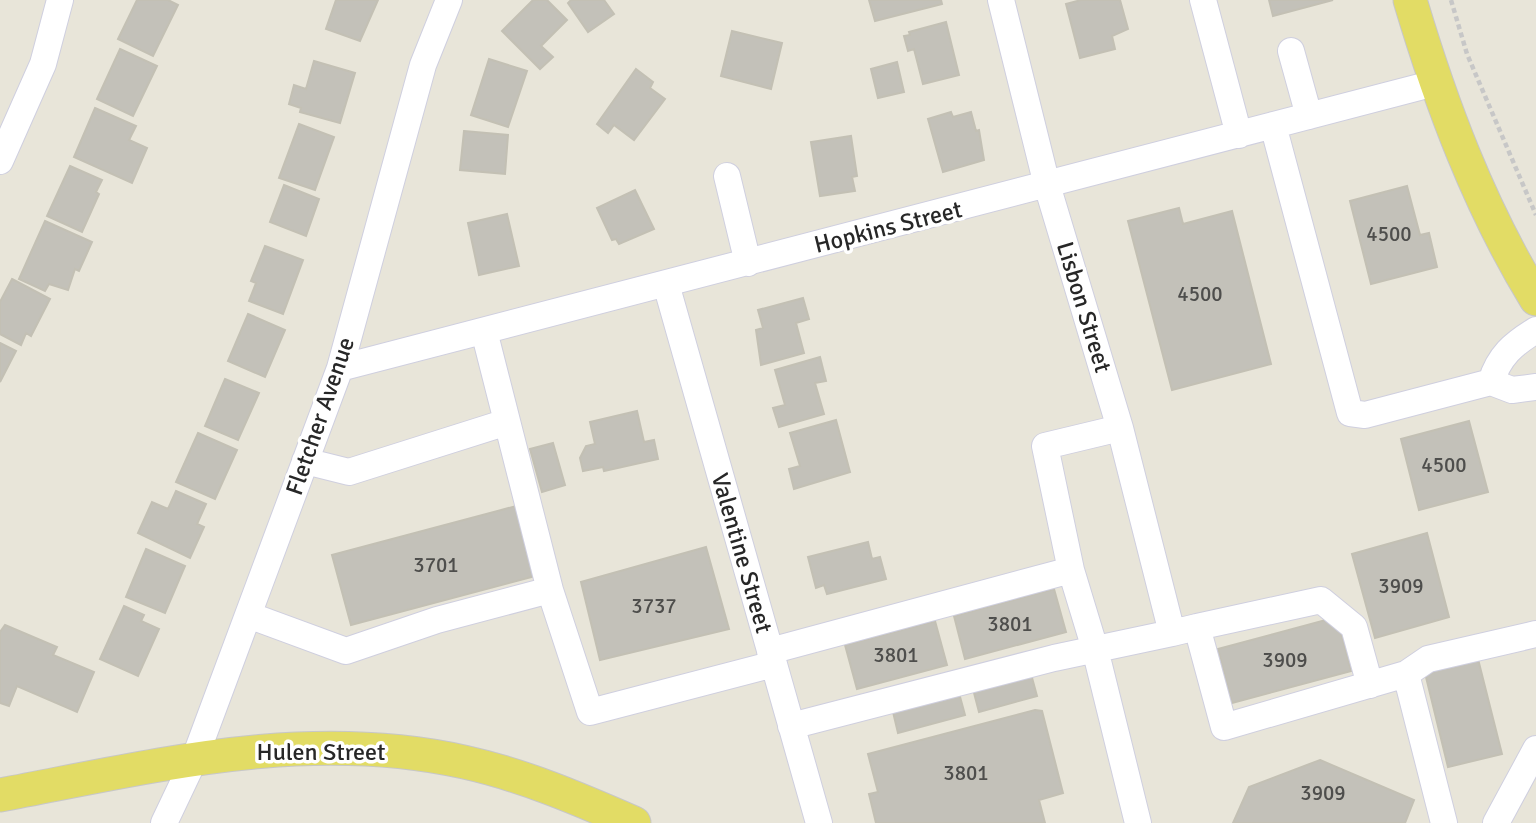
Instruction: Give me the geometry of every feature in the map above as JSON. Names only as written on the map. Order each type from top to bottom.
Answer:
[{"type":"main road","points":[[1410,0],[1435,83],[1489,208],[1536,299]]},
{"type":"main road","name":"Hulen Street","points":[[0,795],[194,760],[284,747],[369,748],[464,762],[556,790],[634,823]]},
{"type":"street","points":[[0,161],[43,64],[60,0]]},
{"type":"street","name":"Fletcher Avenue","points":[[164,823],[194,760],[340,368],[423,65],[449,0]]},
{"type":"street","name":"Lisbon Street","points":[[1000,0],[1047,185],[1179,624],[1224,727],[1370,685]]},
{"type":"street","points":[[1203,0],[1239,135]]},
{"type":"street","points":[[1291,51],[1309,117]]},
{"type":"street","name":"Hopkins Street","points":[[340,368],[1435,83]]},
{"type":"street","points":[[1273,125],[1350,413],[1364,415],[1491,382],[1512,390],[1536,387]]},
{"type":"street","points":[[727,176],[748,262]]},
{"type":"street","name":"Valentine Street","points":[[666,284],[819,823]]},
{"type":"street","points":[[1491,382],[1496,365],[1507,351],[1536,330]]},
{"type":"street","points":[[484,331],[550,590],[590,712],[1071,570]]},
{"type":"street","points":[[305,461],[349,472],[507,422]]},
{"type":"street","points":[[1120,428],[1045,446],[1071,570],[1095,649],[1138,823]]},
{"type":"street","points":[[248,615],[346,652],[437,620],[550,590]]},
{"type":"street","points":[[791,726],[1095,649],[1179,624],[1321,600],[1354,627],[1370,685],[1406,674],[1428,659],[1536,634]]},
{"type":"street","points":[[1406,674],[1444,823]]},
{"type":"street","points":[[1496,823],[1536,749]]},
{"type":"path","points":[[1451,0],[1467,54],[1536,215]]},
{"type":"building","points":[[137,0],[168,0],[178,5],[153,56],[118,39]]},
{"type":"building","points":[[336,0],[378,0],[360,41],[326,29]]},
{"type":"building","points":[[533,0],[547,0],[567,20],[541,46],[553,57],[540,69],[502,31]]},
{"type":"building","points":[[571,0],[604,0],[614,14],[588,32],[568,3]]},
{"type":"building","points":[[869,0],[941,0],[942,4],[875,21]]},
{"type":"building","points":[[1081,0],[1120,0],[1128,29],[1112,36],[1115,49],[1080,58],[1066,4]]},
{"type":"building","points":[[1269,0],[1333,0],[1273,16]]},
{"type":"building","points":[[946,22],[959,75],[923,84],[914,49],[908,51],[904,36],[910,35],[909,32]]},
{"type":"building","points":[[732,31],[782,43],[771,89],[721,76]]},
{"type":"building","points":[[120,49],[157,66],[133,116],[97,99]]},
{"type":"building","points":[[489,59],[527,71],[508,127],[471,115]]},
{"type":"building","points":[[314,61],[355,73],[340,123],[300,112],[301,108],[289,104],[294,85],[306,89]]},
{"type":"building","points":[[897,62],[904,92],[878,98],[871,69]]},
{"type":"building","points":[[636,69],[653,82],[650,88],[665,99],[634,140],[614,125],[608,133],[597,124]]},
{"type":"building","points":[[95,108],[136,126],[129,140],[147,148],[132,183],[74,157]]},
{"type":"building","points":[[951,112],[953,117],[971,112],[976,131],[979,130],[984,160],[943,172],[928,119]]},
{"type":"building","points":[[299,124],[334,137],[315,190],[279,178]]},
{"type":"building","points":[[464,131],[508,135],[505,174],[460,170]]},
{"type":"building","points":[[851,136],[857,176],[852,177],[855,191],[820,196],[811,142]]},
{"type":"building","points":[[70,166],[102,180],[96,192],[99,194],[82,232],[47,216]]},
{"type":"building","points":[[284,185],[319,199],[306,236],[270,222]]},
{"type":"building","points":[[1407,186],[1420,235],[1429,233],[1437,267],[1371,284],[1350,201]]},
{"type":"building","points":[[635,190],[654,229],[619,244],[616,239],[612,240],[597,208]]},
{"type":"building","points":[[1179,208],[1183,224],[1232,211],[1271,364],[1172,390],[1128,221]]},
{"type":"building","points":[[507,214],[519,266],[479,275],[468,223]]},
{"type":"building","points":[[45,221],[92,242],[79,271],[75,269],[68,290],[49,284],[45,291],[19,279]]},
{"type":"building","points":[[265,246],[303,260],[283,314],[249,301],[256,283],[251,281]]},
{"type":"building","points":[[12,279],[50,299],[31,336],[26,333],[21,345],[0,334],[0,302]]},
{"type":"building","points":[[803,298],[809,319],[796,323],[804,353],[761,365],[756,330],[763,328],[758,310]]},
{"type":"building","points":[[248,314],[285,330],[265,377],[228,361]]},
{"type":"building","points":[[0,343],[16,351],[0,382]]},
{"type":"building","points":[[820,357],[826,381],[815,383],[824,414],[779,427],[773,408],[785,405],[775,370]]},
{"type":"building","points":[[225,379],[259,393],[238,440],[205,426]]},
{"type":"building","points":[[637,411],[644,442],[654,440],[658,459],[604,471],[603,467],[583,471],[580,458],[586,446],[595,444],[590,422]]},
{"type":"building","points":[[836,420],[850,472],[794,489],[789,469],[800,466],[790,433]]},
{"type":"building","points":[[1469,421],[1488,492],[1419,510],[1401,439]]},
{"type":"building","points":[[198,433],[237,450],[215,499],[176,482]]},
{"type":"building","points":[[553,443],[565,485],[542,492],[530,449]]},
{"type":"building","points":[[176,491],[206,504],[197,524],[204,527],[190,558],[138,533],[152,502],[168,509]]},
{"type":"building","points":[[520,505],[539,575],[351,625],[332,555]]},
{"type":"building","points":[[1427,533],[1449,617],[1375,638],[1352,554]]},
{"type":"building","points":[[868,542],[872,559],[880,557],[886,579],[827,594],[824,585],[816,588],[808,557]]},
{"type":"building","points":[[706,547],[729,629],[600,660],[581,582]]},
{"type":"building","points":[[146,549],[185,566],[165,613],[126,597]]},
{"type":"building","points":[[1054,589],[1066,632],[965,659],[954,616]]},
{"type":"building","points":[[124,606],[144,615],[141,621],[159,629],[138,676],[100,659]]},
{"type":"building","points":[[1337,617],[1351,671],[1232,703],[1218,649]]},
{"type":"building","points":[[935,621],[947,665],[857,689],[845,645]]},
{"type":"building","points":[[5,625],[57,647],[53,655],[94,672],[77,712],[17,686],[9,706],[0,703],[0,632]]},
{"type":"building","points":[[1478,659],[1502,754],[1448,767],[1425,673]]},
{"type":"building","points":[[1031,674],[1037,696],[979,712],[973,689]]},
{"type":"building","points":[[959,693],[965,715],[898,733],[893,712]]},
{"type":"building","points":[[1035,710],[1042,711],[1063,793],[1039,800],[1045,823],[876,823],[869,794],[878,792],[868,754]]},
{"type":"building","points":[[1320,760],[1414,800],[1405,823],[1233,823],[1249,787]]}]
